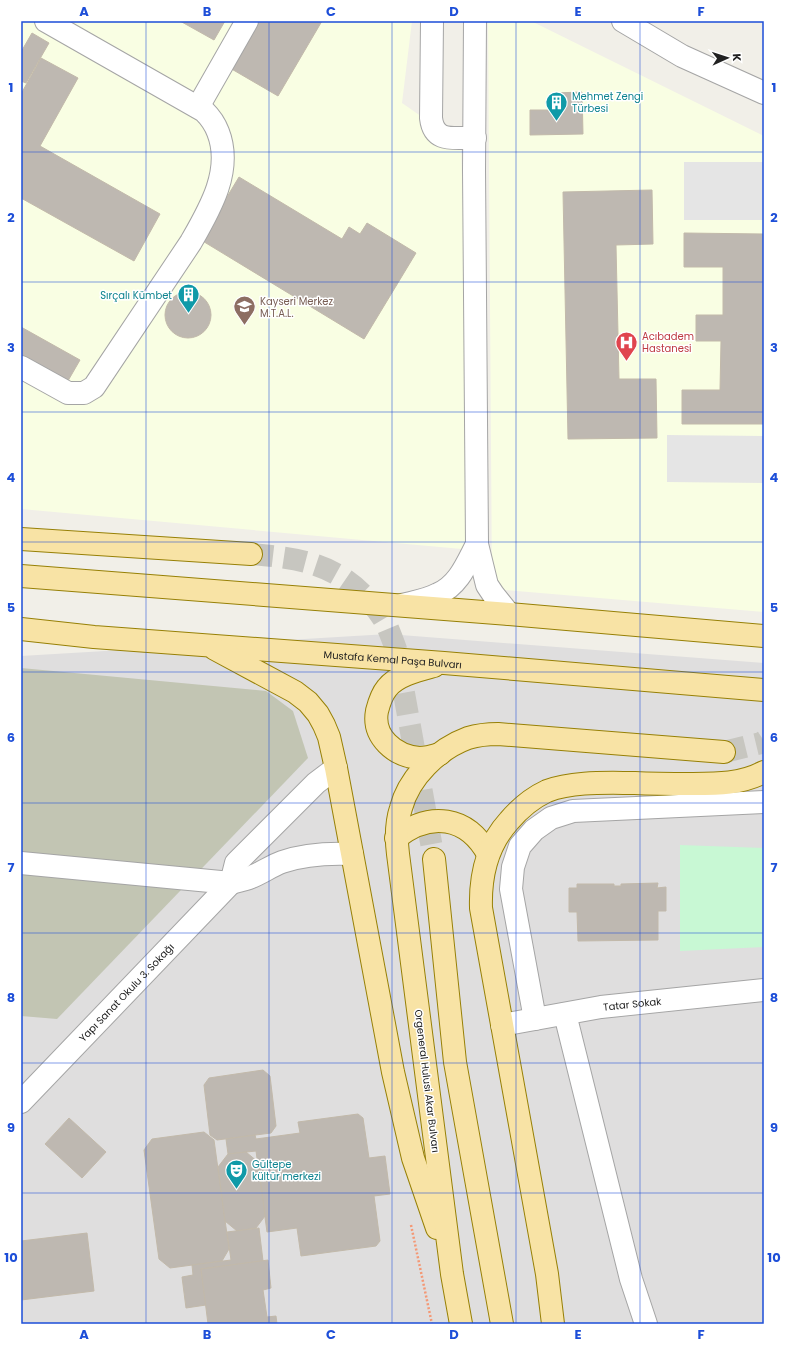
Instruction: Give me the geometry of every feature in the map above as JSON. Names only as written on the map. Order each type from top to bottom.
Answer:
[{"type":"main road","points":[[21,539],[251,554]]},
{"type":"main road","points":[[21,576],[400,605],[764,636]]},
{"type":"main road","name":"Mustafa Kemal Paşa Bulvarı","points":[[21,629],[94,637],[444,663],[764,690]]},
{"type":"main road","points":[[209,645],[295,692],[308,702],[318,714],[329,737],[393,1072],[412,1151],[452,1274]]},
{"type":"main road","points":[[444,663],[423,669],[394,681],[387,688],[382,697],[376,716],[380,735],[386,744],[393,749],[405,755],[420,758],[430,757],[440,754],[467,738],[483,734],[498,734],[724,752]]},
{"type":"main road","name":"Orgeneral Hulusi Akar Bulvarı","points":[[440,754],[416,777],[408,791],[401,806],[396,838],[452,1274],[461,1324]]},
{"type":"main road","points":[[553,1324],[547,1274],[480,908],[480,890],[488,854],[496,838],[517,811],[527,803],[548,791],[565,786],[610,783],[717,784],[744,780],[764,772]]},
{"type":"main road","points":[[396,838],[406,830],[422,823],[440,821],[463,827],[482,843],[488,854]]},
{"type":"main road","points":[[434,859],[455,1062],[502,1324]]},
{"type":"street","points":[[21,367],[68,393],[84,393],[94,387],[191,242],[211,203],[222,169],[223,155],[218,130],[204,111],[46,21]]},
{"type":"street","points":[[198,107],[247,21]]},
{"type":"street","points":[[432,21],[431,118],[433,128],[443,137],[475,138]]},
{"type":"street","points":[[475,21],[477,544],[487,585],[509,614]]},
{"type":"street","points":[[623,21],[682,56],[764,93]]},
{"type":"street","points":[[400,605],[438,595],[448,588],[457,580],[477,544]]},
{"type":"street","name":"Yapı Sanat Okulu 3. Sokağı","points":[[21,1102],[231,883],[236,863],[316,783],[336,768]]},
{"type":"street","points":[[535,1019],[511,889],[513,867],[520,846],[534,830],[551,818],[573,811],[764,802]]},
{"type":"street","points":[[21,862],[231,883],[250,878],[266,869],[299,857],[316,854],[352,854]]},
{"type":"street","name":"Tatar Sokak","points":[[502,1025],[601,1007],[763,995]]},
{"type":"street","points":[[565,1014],[631,1279],[646,1324]]},
{"type":"shaded area","name":"Kayseri Merkez M.T.A.L.","points":[[21,21],[412,21],[402,103],[461,144],[473,550],[21,509]]},
{"type":"shaded area","name":"Acıbadem Hastanesi","points":[[488,21],[531,21],[764,136],[764,612],[492,589]]},
{"type":"shaded area","points":[[684,162],[764,162],[764,220],[684,220]]},
{"type":"shaded area","points":[[667,435],[764,436],[764,483],[667,482]]},
{"type":"shaded area","points":[[388,634],[764,663],[764,1324],[21,1324],[21,656]]},
{"type":"shaded area","points":[[21,668],[266,691],[293,711],[308,758],[57,1019],[21,1016]]},
{"type":"green space","points":[[680,845],[764,848],[764,947],[680,951]]},
{"type":"building","points":[[180,21],[225,21],[214,40]]},
{"type":"building","points":[[248,21],[322,21],[278,96],[223,64]]},
{"type":"building","points":[[32,33],[49,43],[26,83],[21,81],[21,52]]},
{"type":"building","points":[[41,58],[78,78],[40,146],[160,214],[134,261],[21,198],[21,94]]},
{"type":"building","name":"Mehmet Zengi Türbesi","points":[[582,92],[583,134],[530,135],[530,110],[555,110],[554,93]]},
{"type":"building","points":[[239,177],[342,239],[349,227],[360,234],[367,223],[416,253],[364,339],[201,240]]},
{"type":"building","points":[[652,190],[653,244],[616,245],[619,379],[656,379],[657,438],[568,439],[563,192]]},
{"type":"building","points":[[684,233],[764,234],[764,424],[682,424],[682,390],[720,390],[721,341],[696,341],[696,315],[723,315],[723,267],[684,267]]},
{"type":"building","name":"Sırçalı Kümbet","points":[[188,292],[201,296],[207,302],[211,315],[207,328],[201,334],[188,338],[175,334],[169,328],[165,315],[169,302],[175,296]]},
{"type":"building","points":[[21,327],[80,360],[65,386],[21,362]]},
{"type":"building","points":[[658,883],[657,888],[666,887],[666,911],[658,911],[658,940],[578,941],[577,912],[569,912],[569,888],[577,888],[577,884],[614,884],[614,886],[621,886],[621,884]]},
{"type":"building","points":[[263,1070],[270,1076],[276,1126],[271,1133],[217,1140],[210,1135],[204,1085],[209,1078]]},
{"type":"building","points":[[358,1114],[363,1118],[369,1158],[385,1156],[390,1194],[374,1196],[380,1241],[376,1246],[301,1256],[297,1228],[267,1232],[256,1151],[228,1154],[226,1139],[255,1135],[256,1139],[300,1133],[298,1122]]},
{"type":"building","points":[[69,1118],[106,1152],[82,1178],[45,1144]]},
{"type":"building","points":[[204,1132],[214,1140],[229,1249],[222,1261],[170,1268],[159,1259],[144,1150],[152,1139]]},
{"type":"building","points":[[246,1152],[258,1162],[265,1216],[256,1228],[237,1231],[225,1221],[218,1167],[228,1154]]},
{"type":"building","points":[[259,1228],[263,1261],[201,1269],[206,1305],[186,1308],[182,1277],[193,1275],[192,1265],[231,1260],[227,1232]]},
{"type":"building","points":[[87,1233],[94,1291],[21,1300],[21,1241]]},
{"type":"building","points":[[268,1260],[271,1288],[263,1290],[267,1317],[276,1316],[277,1324],[208,1324],[201,1269]]},
{"type":"tunnel","points":[[251,554],[300,561],[330,570],[356,588],[383,619],[396,649],[434,859]]},
{"type":"tunnel","points":[[724,752],[764,741]]},
{"type":"place","name":"Mehmet Zengi Türbesi","points":[[556,122]]},
{"type":"place","name":"Sırçalı Kümbet","points":[[188,314]]},
{"type":"place","name":"Kayseri Merkez M.T.A.L.","points":[[244,326]]},
{"type":"place","name":"Acıbadem Hastanesi","points":[[627,362]]},
{"type":"place","name":"Gültepe kültür merkezi","points":[[237,1190]]}]
